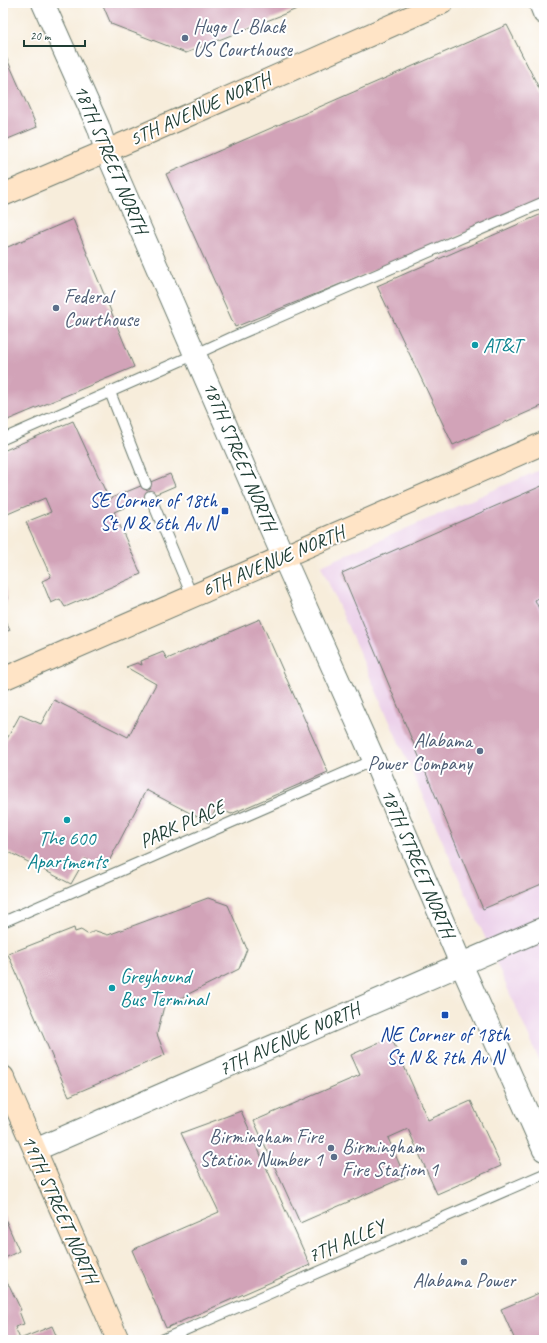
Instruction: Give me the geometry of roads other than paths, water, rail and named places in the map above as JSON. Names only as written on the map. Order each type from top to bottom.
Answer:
[{"type":"main road","name":"5TH AVENUE NORTH","points":[[3,195],[139,137],[442,3]]},
{"type":"main road","name":"6TH AVENUE NORTH","points":[[3,679],[544,443]]},
{"type":"main road","name":"19TH STREET NORTH","points":[[3,1077],[118,1340]]},
{"type":"street","name":"18TH STREET NORTH","points":[[43,3],[98,126],[106,150],[283,556],[374,760],[461,964],[544,1150]]},
{"type":"street","points":[[540,3],[544,12]]},
{"type":"street","name":"7TH AVENUE NORTH","points":[[35,1150],[544,928]]},
{"type":"lane","points":[[3,439],[544,202]]},
{"type":"lane","points":[[110,392],[146,484]]},
{"type":"lane","points":[[150,496],[192,596]]},
{"type":"lane","name":"PARK PLACE","points":[[3,922],[374,760]]},
{"type":"lane","name":"7TH ALLEY","points":[[162,1340],[544,1174]]},
{"type":"place","name":"Hugo L. Black US Courthouse","points":[[185,38]]},
{"type":"place","name":"Federal Courthouse","points":[[56,308]]},
{"type":"place","name":"AT&T","points":[[475,345]]},
{"type":"place","name":"SE Corner of 18th St N & 6th Av N","points":[[225,511]]},
{"type":"place","name":"Alabama Power Company","points":[[480,751]]},
{"type":"place","name":"The 600 Apartments","points":[[67,820]]},
{"type":"place","name":"Greyhound Bus Terminal","points":[[112,988]]},
{"type":"place","name":"NE Corner of 18th St N & 7th Av N","points":[[445,1015]]},
{"type":"place","name":"Birmingham Fire Station Number 1","points":[[331,1148]]},
{"type":"place","name":"Birmingham Fire Station 1","points":[[334,1157]]},
{"type":"place","name":"Alabama Power","points":[[464,1262]]}]
